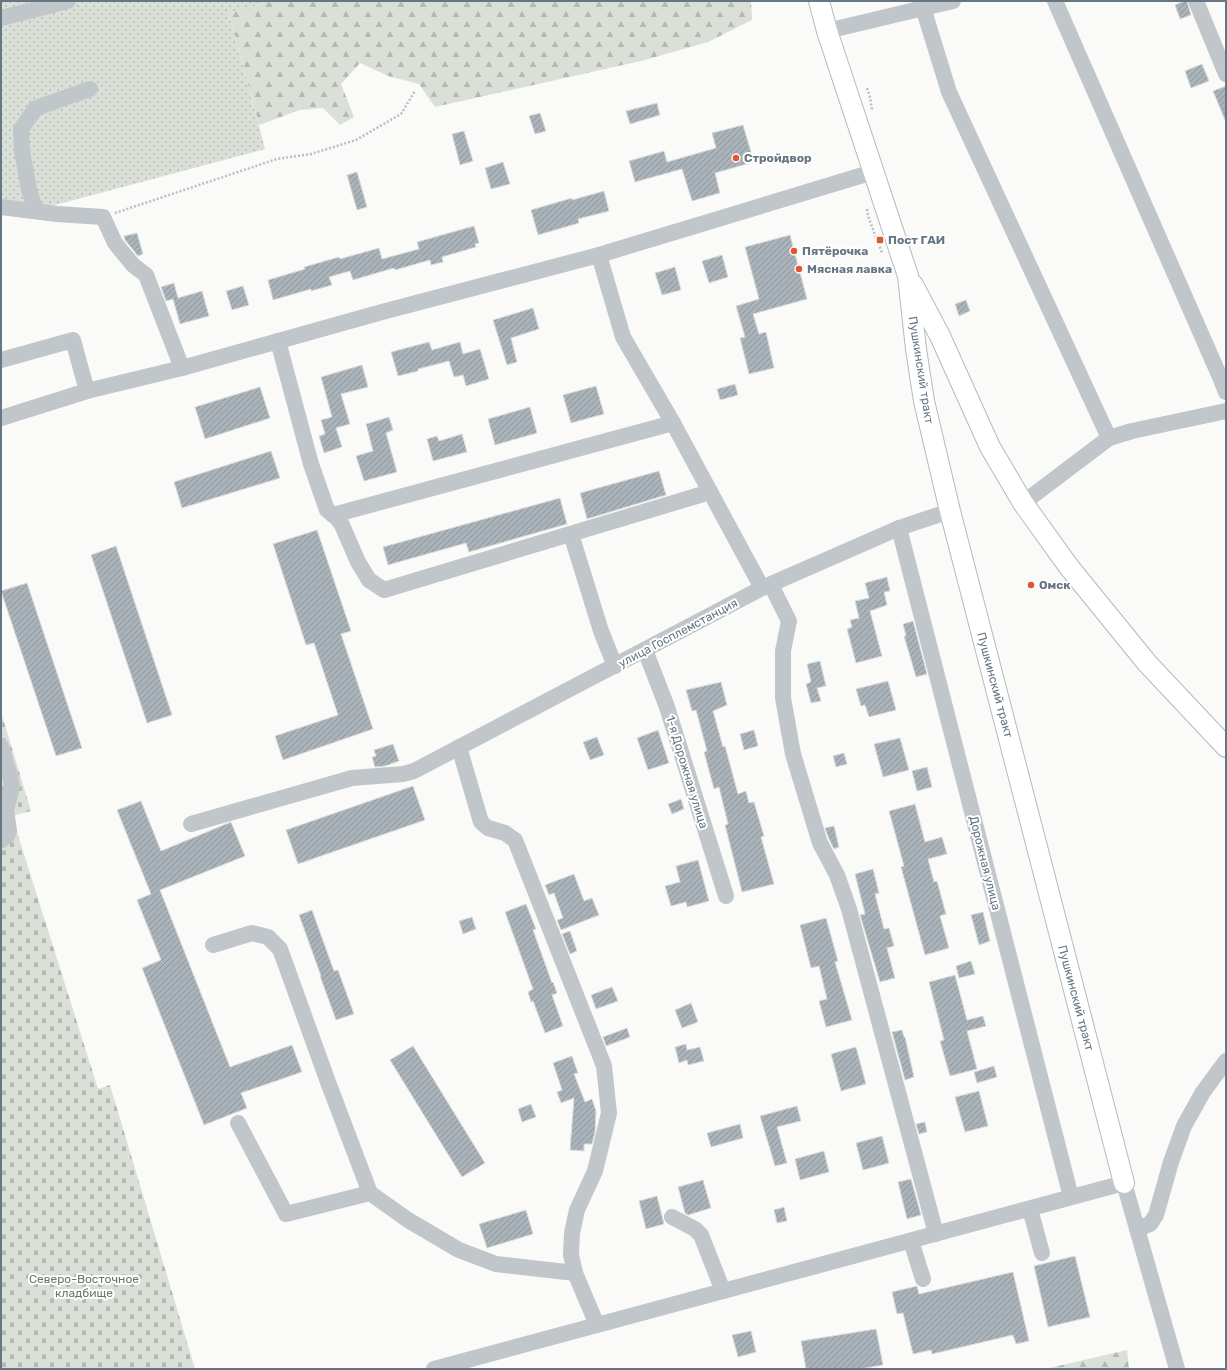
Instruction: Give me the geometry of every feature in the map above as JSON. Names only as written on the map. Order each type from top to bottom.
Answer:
[{"type":"main road","name":"Пушкинский тракт","points":[[819,1],[827,31],[908,276],[916,349],[924,401],[950,511],[1124,1183]]},
{"type":"main road","points":[[908,276],[940,336],[990,447],[1023,503],[1070,567],[1147,664],[1226,747]]},
{"type":"street","points":[[1,18],[68,1]]},
{"type":"street","points":[[827,31],[922,4],[953,1]]},
{"type":"street","points":[[1055,1],[1226,392]]},
{"type":"street","points":[[1196,1],[1226,74]]},
{"type":"street","points":[[922,4],[949,92],[1110,438]]},
{"type":"street","points":[[36,211],[27,182],[22,151],[21,128],[36,108],[90,89]]},
{"type":"street","points":[[1,418],[87,391],[182,368],[382,312],[599,255],[873,172]]},
{"type":"street","points":[[1,207],[104,217],[114,243],[133,265],[146,275],[182,368]]},
{"type":"street","points":[[599,255],[623,337],[673,423],[710,492],[766,586],[789,621],[783,651],[783,698],[794,754],[820,843],[837,875],[849,909],[936,1234]]},
{"type":"street","points":[[1,360],[73,340],[87,391]]},
{"type":"street","points":[[278,341],[311,464],[327,510],[342,525],[358,562],[369,580],[384,590],[710,492]]},
{"type":"street","points":[[1023,503],[1110,438],[1132,431],[1226,411]]},
{"type":"street","points":[[333,515],[673,423]]},
{"type":"street","name":"улица Госплемстанция","points":[[191,824],[352,778],[393,776],[414,771],[766,586],[899,528],[950,511]]},
{"type":"street","name":"Дорожная улица","points":[[899,528],[1072,1197]]},
{"type":"street","points":[[572,534],[601,631],[615,666]]},
{"type":"street","name":"1-я Дорожная улица","points":[[645,650],[667,707],[726,896]]},
{"type":"street","points":[[1,746],[12,779],[12,788],[6,810],[9,832],[7,836],[1,840]]},
{"type":"street","points":[[459,747],[481,822],[488,828],[505,833],[515,840],[604,1066],[608,1113],[594,1171],[577,1210],[572,1233],[571,1255],[575,1273],[597,1325]]},
{"type":"street","points":[[213,945],[252,933],[268,937],[280,950],[370,1193],[408,1220],[459,1250],[496,1264],[575,1273]]},
{"type":"street","points":[[1138,1229],[1150,1224],[1156,1215],[1171,1162],[1184,1126],[1203,1092],[1226,1061]]},
{"type":"street","points":[[238,1123],[286,1214],[370,1193]]},
{"type":"street","points":[[434,1369],[1124,1183]]},
{"type":"street","name":"Пушкинский тракт","points":[[1124,1183],[1177,1369]]},
{"type":"street","points":[[1030,1209],[1042,1253]]},
{"type":"street","points":[[672,1217],[696,1229],[701,1235],[723,1292]]},
{"type":"street","points":[[911,1241],[923,1279]]},
{"type":"path","points":[[104,217],[277,159],[311,154],[356,140],[401,114],[415,91]]},
{"type":"green space","points":[[1,1],[272,1],[229,13],[265,149],[40,209],[1,202]]},
{"type":"green space","points":[[272,1],[751,1],[752,20],[708,42],[645,60],[435,107],[419,84],[388,76],[360,63],[341,84],[354,117],[340,125],[323,108],[300,110],[259,125],[229,13]]},
{"type":"green space","name":"Северо-Восточное кладбище","points":[[1,712],[31,811],[12,816],[98,1089],[110,1085],[195,1369],[1,1369]]},
{"type":"green space","points":[[1127,1350],[1129,1369],[1045,1369]]},
{"type":"building","points":[[1187,1],[1191,15],[1180,19],[1175,5]]},
{"type":"building","points":[[1202,64],[1209,81],[1191,88],[1185,71]]},
{"type":"building","points":[[1226,86],[1226,120],[1225,120],[1213,91]]},
{"type":"building","points":[[657,103],[660,115],[630,124],[626,111]]},
{"type":"building","points":[[540,113],[546,131],[535,134],[529,116]]},
{"type":"building","points":[[743,125],[754,162],[715,173],[720,193],[692,201],[682,169],[635,182],[629,161],[664,151],[667,162],[716,148],[712,133]]},
{"type":"building","points":[[464,131],[473,161],[460,165],[452,134]]},
{"type":"building","points":[[503,162],[510,184],[491,189],[485,168]]},
{"type":"building","points":[[357,172],[367,207],[357,210],[347,175]]},
{"type":"building","points":[[604,191],[609,211],[578,219],[579,223],[538,235],[531,210],[572,198],[572,200]]},
{"type":"building","points":[[474,226],[479,243],[475,244],[476,247],[442,257],[443,262],[431,265],[430,260],[395,270],[394,268],[353,280],[350,271],[329,277],[332,285],[311,291],[311,289],[273,300],[268,280],[305,269],[304,267],[379,248],[382,259],[419,249],[417,242]]},
{"type":"building","points":[[137,233],[143,254],[138,256],[125,240],[124,236]]},
{"type":"building","points":[[790,235],[807,299],[753,314],[759,334],[766,332],[774,368],[749,374],[740,338],[745,337],[736,306],[759,299],[745,247]]},
{"type":"building","points":[[722,255],[728,277],[709,283],[702,261]]},
{"type":"building","points":[[675,267],[681,290],[662,295],[655,273]]},
{"type":"building","points":[[174,283],[178,298],[202,291],[209,316],[180,324],[173,299],[166,301],[161,287]]},
{"type":"building","points":[[243,286],[249,305],[232,310],[226,291]]},
{"type":"building","points":[[966,300],[970,311],[959,316],[955,304]]},
{"type":"building","points":[[533,308],[539,329],[511,338],[517,362],[507,365],[493,320]]},
{"type":"building","points":[[429,342],[432,350],[460,342],[463,354],[480,349],[489,379],[466,386],[463,375],[454,377],[449,361],[398,376],[391,352]]},
{"type":"building","points":[[362,365],[368,387],[341,394],[350,424],[336,428],[342,447],[324,453],[319,436],[325,434],[321,420],[332,417],[321,377]]},
{"type":"building","points":[[735,384],[738,395],[720,400],[717,389]]},
{"type":"building","points":[[596,386],[604,414],[571,423],[563,395]]},
{"type":"building","points":[[260,387],[270,418],[205,439],[195,407]]},
{"type":"building","points":[[530,407],[537,433],[495,445],[488,419]]},
{"type":"building","points":[[389,417],[393,430],[386,433],[397,472],[364,481],[356,456],[373,451],[366,424]]},
{"type":"building","points":[[462,434],[467,452],[433,461],[427,439],[437,436],[439,441]]},
{"type":"building","points":[[271,451],[280,478],[182,508],[174,482]]},
{"type":"building","points":[[659,471],[666,495],[587,519],[580,493]]},
{"type":"building","points":[[560,498],[567,524],[469,552],[466,543],[388,565],[383,547]]},
{"type":"building","points":[[317,530],[351,631],[341,634],[373,729],[283,760],[275,736],[338,715],[314,643],[306,645],[273,544]]},
{"type":"building","points":[[116,546],[172,715],[147,723],[91,555]]},
{"type":"building","points":[[887,577],[890,591],[884,592],[887,605],[870,611],[882,656],[856,663],[847,629],[852,627],[850,620],[859,618],[855,601],[869,598],[865,583]]},
{"type":"building","points":[[27,583],[82,748],[56,756],[1,591]]},
{"type":"building","points":[[913,621],[927,674],[916,677],[904,636],[906,636],[903,624]]},
{"type":"building","points":[[820,661],[826,686],[817,688],[821,701],[811,703],[806,684],[811,682],[807,664]]},
{"type":"building","points":[[888,681],[896,710],[869,717],[865,705],[861,706],[856,689]]},
{"type":"building","points":[[721,682],[727,705],[713,711],[723,747],[725,746],[738,794],[746,791],[749,803],[754,802],[764,836],[761,837],[774,884],[742,892],[725,825],[728,824],[719,787],[714,789],[704,752],[707,751],[696,710],[692,711],[686,690]]},
{"type":"building","points":[[658,730],[669,763],[648,770],[637,738]]},
{"type":"building","points":[[754,730],[758,746],[744,750],[740,734]]},
{"type":"building","points":[[597,737],[604,755],[590,760],[583,742]]},
{"type":"building","points":[[900,738],[909,770],[883,777],[874,744]]},
{"type":"building","points":[[393,744],[399,761],[385,766],[375,767],[372,757],[376,756],[374,750]]},
{"type":"building","points":[[844,753],[847,764],[836,767],[833,756]]},
{"type":"building","points":[[927,767],[932,787],[917,791],[912,771]]},
{"type":"building","points":[[413,786],[425,820],[298,864],[286,830]]},
{"type":"building","points":[[681,799],[684,809],[672,814],[668,804]]},
{"type":"building","points":[[141,801],[161,851],[231,822],[245,856],[160,890],[230,1067],[292,1045],[302,1072],[241,1093],[247,1108],[204,1125],[142,968],[161,960],[137,900],[151,894],[117,810]]},
{"type":"building","points":[[915,804],[925,842],[942,837],[947,854],[928,859],[934,882],[937,881],[946,914],[940,916],[949,948],[925,955],[901,867],[904,866],[889,811]]},
{"type":"building","points":[[834,826],[839,847],[834,849],[825,828]]},
{"type":"building","points":[[698,860],[709,901],[687,907],[686,902],[671,906],[665,886],[680,882],[676,866]]},
{"type":"building","points":[[873,869],[879,893],[875,894],[884,929],[889,928],[894,946],[887,948],[895,978],[880,982],[860,915],[865,914],[855,874]]},
{"type":"building","points":[[574,874],[584,901],[592,898],[599,915],[561,930],[557,920],[563,918],[554,893],[549,895],[545,885]]},
{"type":"building","points":[[526,904],[536,929],[533,930],[557,993],[552,995],[563,1026],[545,1033],[533,1001],[531,1002],[528,992],[533,989],[505,912]]},
{"type":"building","points":[[312,910],[334,971],[338,970],[354,1014],[336,1020],[299,915]]},
{"type":"building","points":[[983,912],[990,941],[979,945],[971,915]]},
{"type":"building","points":[[472,917],[476,929],[463,934],[459,921]]},
{"type":"building","points":[[826,918],[838,961],[835,962],[852,1020],[826,1027],[819,1001],[827,999],[819,966],[811,968],[800,925]]},
{"type":"building","points":[[570,931],[577,951],[570,954],[562,934]]},
{"type":"building","points":[[971,961],[975,974],[959,978],[956,966]]},
{"type":"building","points":[[955,975],[967,1020],[983,1016],[986,1026],[967,1031],[977,1069],[950,1076],[940,1041],[944,1040],[929,982]]},
{"type":"building","points":[[612,987],[618,1001],[596,1009],[591,995]]},
{"type":"building","points":[[691,1003],[698,1022],[682,1028],[675,1010]]},
{"type":"building","points":[[627,1028],[630,1037],[606,1046],[603,1037]]},
{"type":"building","points":[[902,1030],[914,1077],[905,1080],[892,1032]]},
{"type":"building","points":[[686,1044],[687,1050],[700,1047],[704,1061],[688,1065],[687,1060],[679,1063],[675,1047]]},
{"type":"building","points":[[413,1046],[485,1163],[462,1177],[390,1060]]},
{"type":"building","points":[[856,1047],[866,1084],[841,1091],[831,1054]]},
{"type":"building","points":[[572,1056],[578,1073],[574,1074],[585,1102],[592,1099],[596,1111],[595,1132],[592,1144],[584,1144],[584,1151],[570,1150],[574,1098],[561,1103],[557,1092],[562,1090],[553,1063]]},
{"type":"building","points":[[994,1066],[997,1077],[977,1083],[974,1072]]},
{"type":"building","points":[[979,1091],[988,1126],[965,1132],[955,1097]]},
{"type":"building","points":[[531,1104],[536,1117],[522,1122],[518,1109]]},
{"type":"building","points":[[797,1106],[801,1121],[777,1127],[787,1163],[775,1166],[760,1116]]},
{"type":"building","points":[[925,1122],[927,1132],[919,1134],[916,1124]]},
{"type":"building","points":[[740,1124],[743,1138],[711,1147],[707,1133]]},
{"type":"building","points":[[882,1136],[889,1163],[863,1170],[856,1143]]},
{"type":"building","points":[[824,1151],[829,1172],[800,1180],[795,1159]]},
{"type":"building","points":[[911,1179],[921,1215],[907,1219],[898,1182]]},
{"type":"building","points":[[703,1180],[711,1208],[688,1215],[685,1213],[678,1187]]},
{"type":"building","points":[[657,1196],[664,1224],[646,1229],[639,1201]]},
{"type":"building","points":[[784,1207],[787,1221],[777,1223],[774,1210]]},
{"type":"building","points":[[526,1210],[533,1234],[487,1248],[479,1224]]},
{"type":"building","points":[[1075,1256],[1090,1317],[1048,1327],[1034,1266]]},
{"type":"building","points":[[1013,1272],[1029,1341],[1016,1344],[1013,1335],[932,1354],[931,1350],[913,1354],[903,1313],[897,1314],[892,1292],[917,1286],[919,1294]]},
{"type":"building","points":[[876,1329],[883,1365],[860,1369],[806,1369],[801,1341]]},
{"type":"building","points":[[751,1331],[756,1352],[738,1357],[732,1335]]},
{"type":"place","name":"Стройдвор","points":[[736,158]]},
{"type":"place","name":"Пост ГАИ","points":[[880,240]]},
{"type":"place","name":"Пятёрочка","points":[[794,251]]},
{"type":"place","name":"Мясная лавка","points":[[799,269]]},
{"type":"place","name":"Омск","points":[[1031,585]]}]
